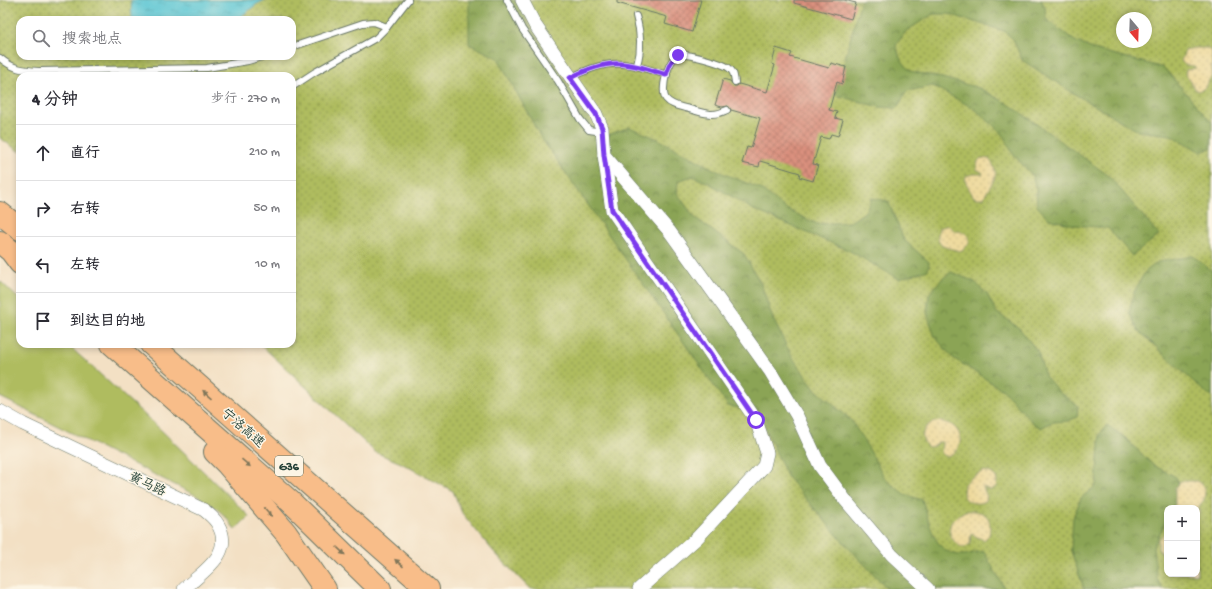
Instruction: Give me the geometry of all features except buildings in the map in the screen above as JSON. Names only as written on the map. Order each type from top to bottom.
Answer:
[{"type":"highway","points":[[0,213],[16,226]]},
{"type":"highway","points":[[0,242],[11,251],[16,258]]},
{"type":"highway","points":[[107,348],[227,464],[286,533],[325,589]]},
{"type":"highway","name":"宁洛高速","points":[[117,348],[292,503],[380,589]]},
{"type":"highway","name":"宁洛高速","points":[[155,348],[428,589]]},
{"type":"street","points":[[522,0],[535,25],[596,114],[602,128],[604,155],[612,210],[756,420],[767,453],[764,466],[702,533],[639,589]]},
{"type":"street","points":[[604,155],[670,232],[770,371],[798,416],[820,466],[837,490],[892,555],[928,589]]},
{"type":"street","name":"黄马路","points":[[0,411],[24,424],[204,510],[217,522],[223,535],[224,544],[218,558],[184,589]]},
{"type":"lane","points":[[296,84],[376,38],[387,27],[408,0]]},
{"type":"lane","points":[[507,0],[522,29],[558,81],[580,119],[589,130],[596,131],[602,128]]},
{"type":"lane","points":[[636,16],[641,43],[640,56],[637,66]]},
{"type":"lane","points":[[296,46],[363,23],[374,22],[387,27]]},
{"type":"lane","points":[[727,110],[712,115],[674,105],[667,100],[664,95],[664,88],[669,64],[678,55],[685,54],[723,65],[730,69],[734,75],[735,82]]},
{"type":"lane","points":[[0,58],[20,70],[39,71],[207,68],[253,60]]},
{"type":"lane","points":[[570,78],[588,69],[608,64],[637,66],[666,75]]},
{"type":"green space","points":[[0,0],[1212,0],[1212,589],[530,589],[493,551],[462,513],[453,491],[401,463],[375,452],[264,348],[296,348],[296,72],[16,72],[16,149],[0,138]]},
{"type":"green space","points":[[469,0],[515,0],[600,138],[629,127],[658,139],[717,171],[761,189],[786,209],[817,224],[850,222],[865,212],[872,198],[888,201],[904,240],[929,262],[928,270],[899,279],[850,251],[754,210],[709,183],[692,176],[678,181],[677,193],[694,217],[744,254],[761,284],[773,319],[792,357],[814,388],[851,420],[885,479],[904,494],[922,500],[930,526],[943,549],[960,555],[984,552],[1005,589],[888,589],[844,543],[788,478],[757,411],[728,406],[540,136],[498,58],[469,44]]},
{"type":"green space","points":[[861,0],[1041,0],[1045,7],[1046,19],[1075,41],[1090,48],[1164,68],[1212,123],[1211,148],[1201,152],[1171,135],[1138,131],[1078,96],[1022,60],[1013,39],[1004,31],[949,14],[933,14],[906,31],[896,45],[900,58],[910,71],[979,88],[1010,105],[1109,176],[1159,235],[1132,256],[1108,228],[1074,225],[1049,219],[1037,206],[1036,189],[1032,175],[1013,154],[1002,133],[975,109],[933,86],[907,91],[897,108],[879,107],[835,95]]},
{"type":"green space","points":[[1193,256],[1212,271],[1212,396],[1208,395],[1138,330],[1129,312],[1134,292],[1145,272],[1158,262]]},
{"type":"green space","points":[[951,272],[975,282],[987,294],[996,312],[1019,328],[1038,352],[1045,376],[1060,393],[1078,406],[1077,417],[1068,421],[1052,422],[1041,428],[1033,423],[1003,390],[953,358],[935,337],[927,313],[929,294],[942,279]]},
{"type":"green space","points":[[0,281],[16,296],[16,348],[71,348],[159,428],[249,516],[235,530],[219,510],[197,496],[0,397]]},
{"type":"green space","points":[[1107,425],[1124,437],[1153,465],[1176,477],[1182,489],[1174,505],[1164,505],[1164,525],[1153,547],[1157,579],[1162,589],[1084,589],[1071,551],[1073,518],[1081,498],[1096,486],[1100,434]]},
{"type":"sand","points":[[1193,48],[1206,48],[1212,51],[1212,76],[1206,87],[1197,91],[1185,74],[1186,70],[1196,68],[1194,66],[1185,65],[1181,61],[1185,51]]},
{"type":"sand","points":[[981,158],[989,159],[995,170],[995,175],[984,198],[976,198],[973,196],[965,181],[966,176],[983,174],[976,169],[978,161]]},
{"type":"sand","points":[[948,225],[954,230],[964,232],[968,236],[969,244],[963,250],[960,251],[942,246],[940,244],[938,238],[939,228]]},
{"type":"sand","points":[[940,421],[954,426],[960,438],[960,443],[956,450],[945,456],[941,453],[942,442],[939,442],[935,446],[928,447],[923,438],[925,428],[928,425]]},
{"type":"sand","points":[[984,471],[991,473],[996,477],[996,487],[990,490],[983,487],[987,497],[986,501],[979,503],[969,502],[963,494],[964,484],[972,477]]},
{"type":"sand","points":[[1180,481],[1197,481],[1202,484],[1205,492],[1204,500],[1200,505],[1175,505],[1175,488]]},
{"type":"sand","points":[[965,511],[972,511],[986,515],[990,523],[990,528],[989,535],[984,540],[971,534],[970,544],[964,548],[957,544],[952,538],[950,527],[954,519]]},
{"type":"sand","points":[[1164,533],[1164,553],[1162,553],[1158,549],[1158,540]]},
{"type":"water","points":[[131,0],[265,0],[241,16],[132,16]]},
{"type":"route","points":[[678,55],[669,64],[666,75],[637,66],[608,64],[588,69],[570,78],[596,114],[602,128],[604,155],[612,210],[756,420]]}]
